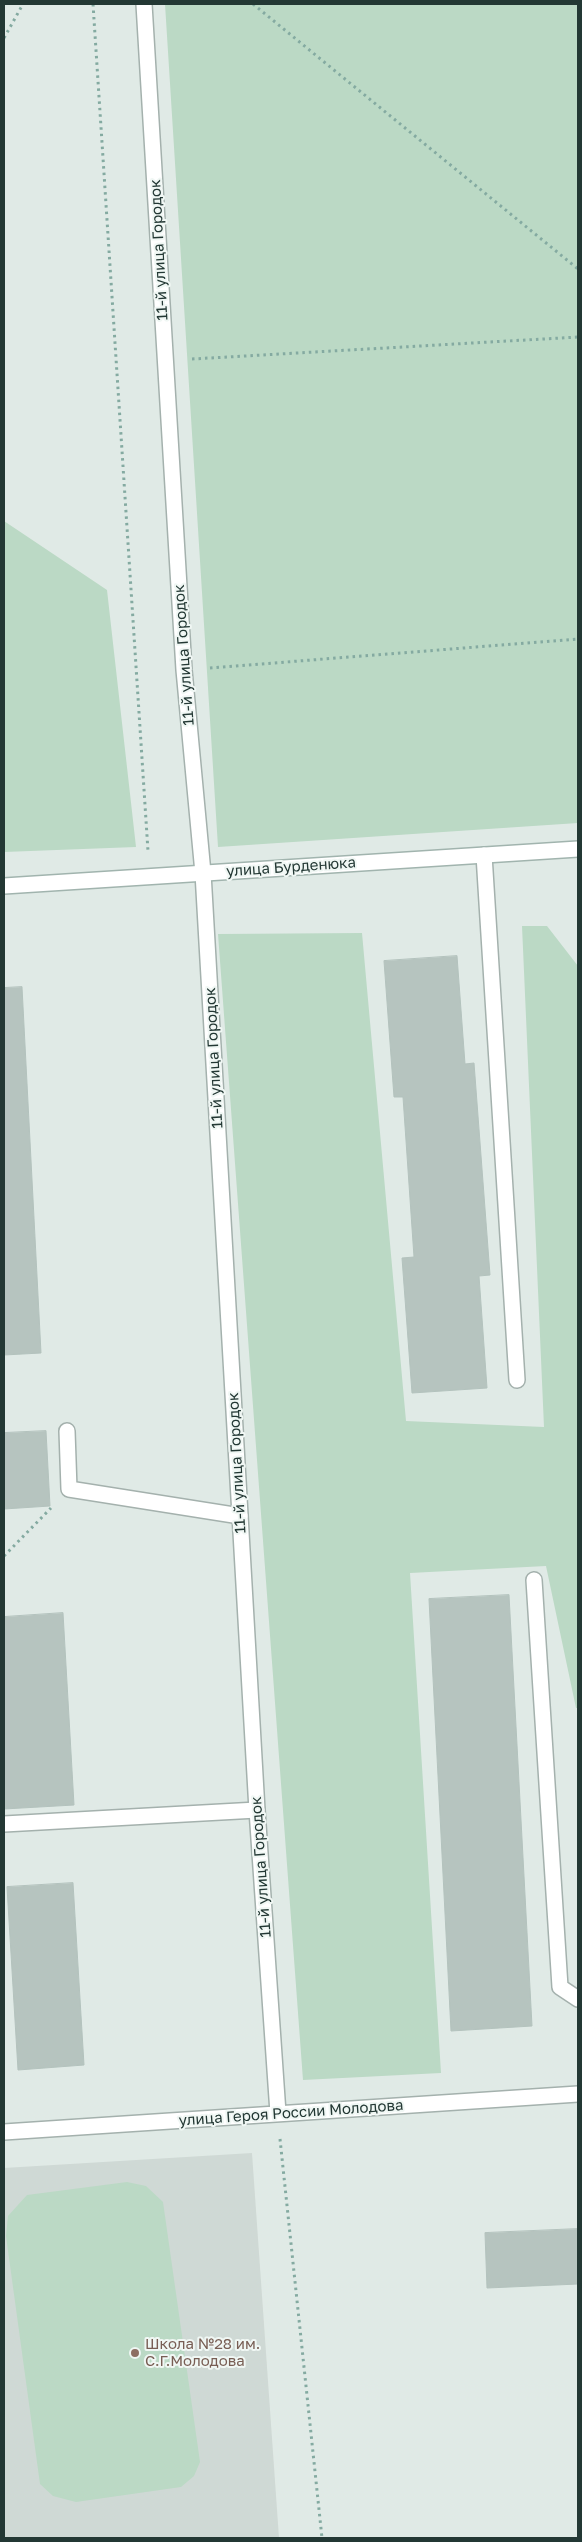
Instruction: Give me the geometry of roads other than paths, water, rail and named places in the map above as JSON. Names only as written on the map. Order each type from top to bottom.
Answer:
[{"type":"street","name":"11-й улица Городок","points":[[144,4],[184,670],[203,873],[257,1810],[278,2114]]},
{"type":"street","name":"улица Бурденюка","points":[[4,886],[578,849]]},
{"type":"street","points":[[484,855],[517,1380]]},
{"type":"street","points":[[67,1431],[69,1489],[240,1516]]},
{"type":"street","points":[[534,1580],[560,1987],[578,1999]]},
{"type":"street","points":[[4,1824],[257,1810]]},
{"type":"street","name":"улица Героя России Молодова","points":[[4,2132],[578,2094]]},
{"type":"place","name":"Школа №28 им. С.Г.Молодова","points":[[135,2353]]}]
